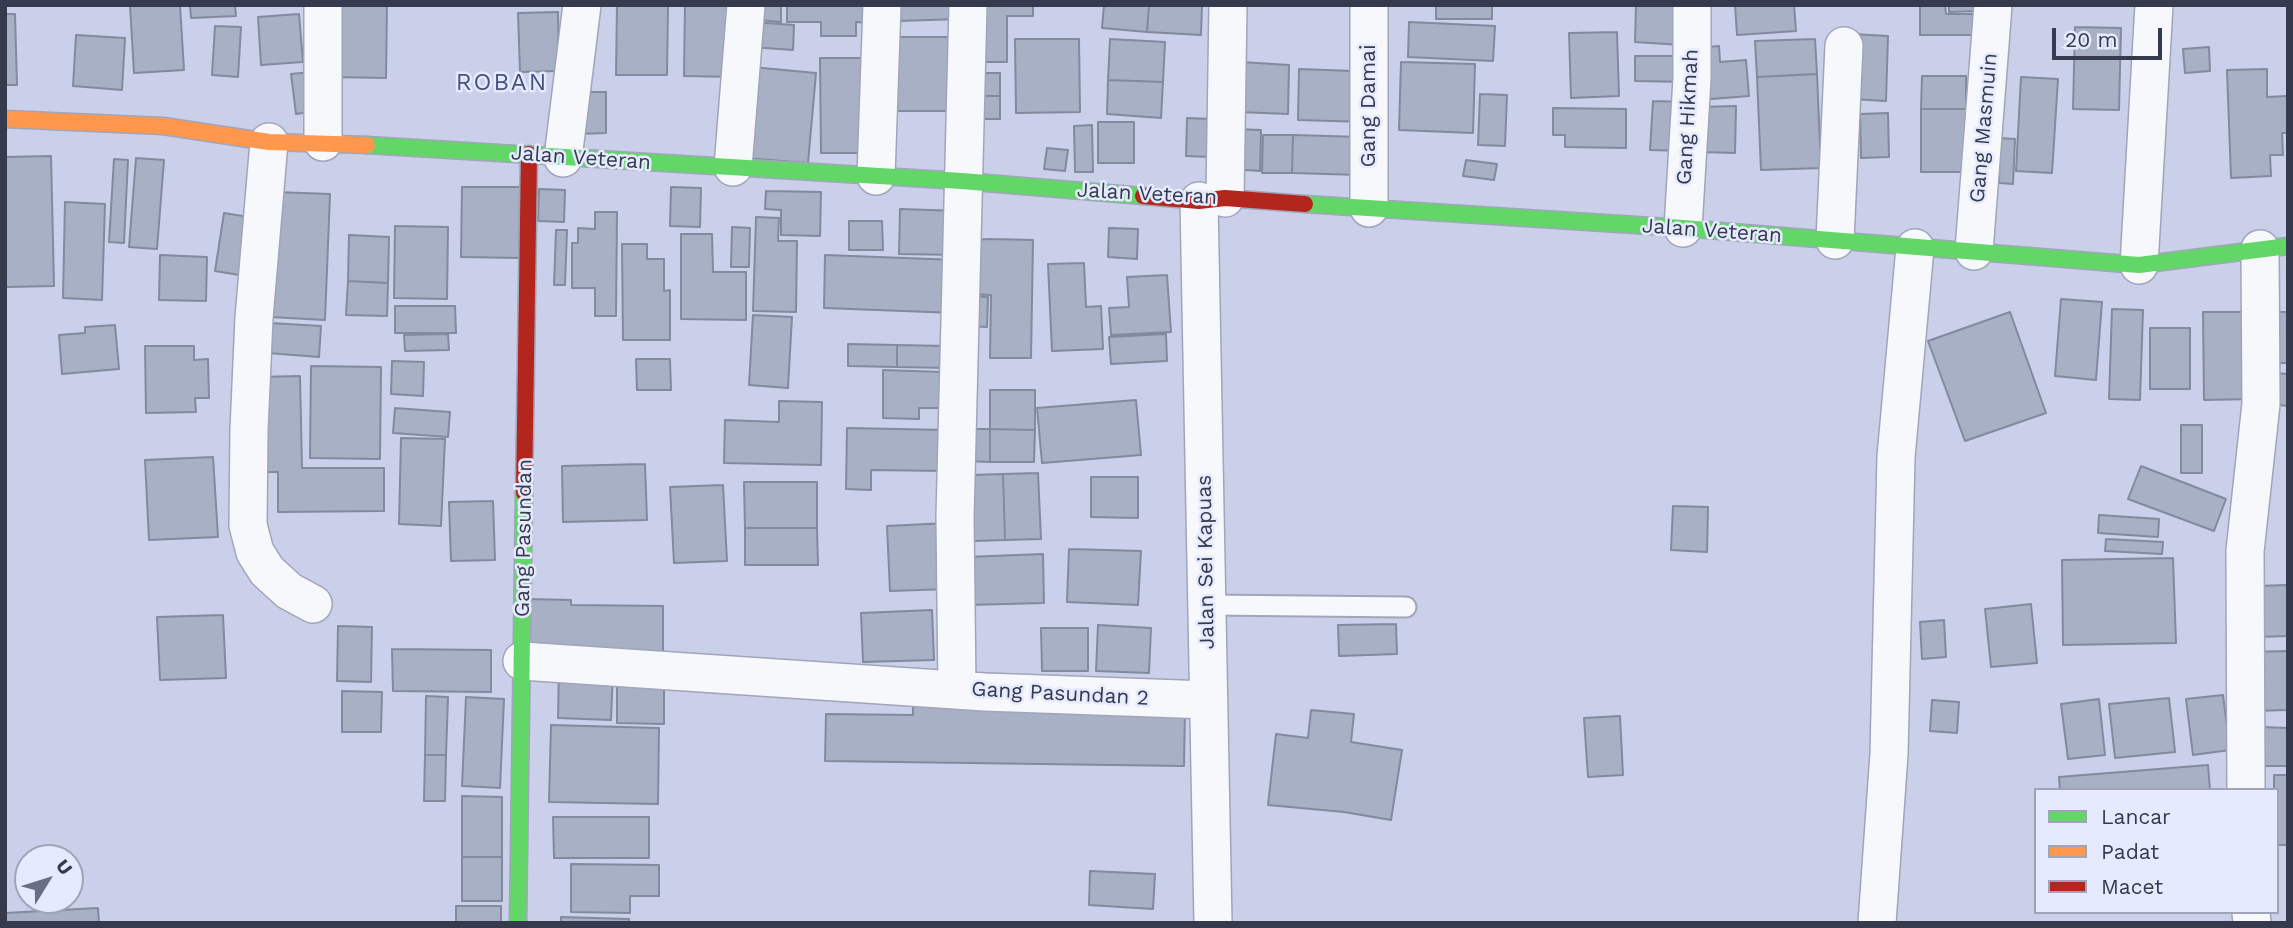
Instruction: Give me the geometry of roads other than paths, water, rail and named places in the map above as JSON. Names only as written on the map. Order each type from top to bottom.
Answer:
[{"type":"street","points":[[323,5],[323,142]]},
{"type":"street","points":[[546,156],[582,5]]},
{"type":"street","points":[[733,167],[746,5]]},
{"type":"street","points":[[876,176],[882,5]]},
{"type":"street","name":"Gang Pasundan 2","points":[[968,5],[955,517],[957,689],[1208,701]]},
{"type":"street","name":"Jalan Sei Kapuas","points":[[1213,923],[1208,701],[1212,200],[1228,5]]},
{"type":"street","name":"Gang Damai","points":[[1369,5],[1369,208]]},
{"type":"street","name":"Gang Hikmah","points":[[1683,228],[1692,79],[1692,5]]},
{"type":"street","name":"Gang Masmuin","points":[[1974,251],[1993,5]]},
{"type":"street","points":[[2138,265],[2154,5]]},
{"type":"street","points":[[1835,240],[1844,46]]},
{"type":"street","name":"Jalan Veteran","points":[[5,118],[163,126],[269,142],[323,142],[1683,228],[2138,265],[2274,248]]},
{"type":"street","points":[[269,142],[254,318],[248,525],[255,552],[267,571],[289,591],[313,604]]},
{"type":"street","name":"Gang Pasundan","points":[[518,923],[522,660],[546,156]]},
{"type":"street","points":[[1877,923],[1889,754],[1896,457],[1915,248]]},
{"type":"street","points":[[2246,788],[2245,551],[2262,404],[2274,248]]},
{"type":"street","points":[[522,660],[957,689]]},
{"type":"lane","points":[[1208,605],[1406,607]]},
{"type":"district","name":"ROBAN","points":[[502,83]]}]
